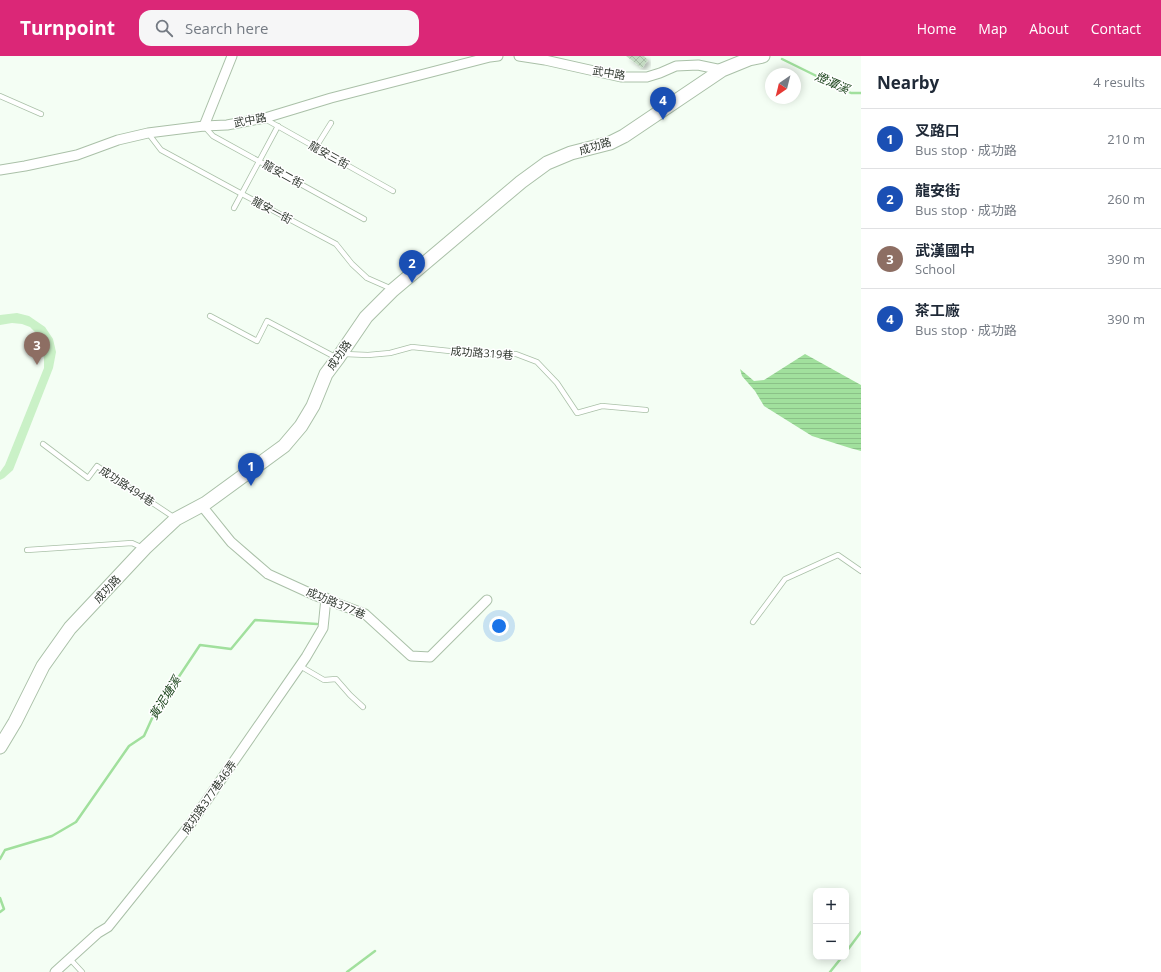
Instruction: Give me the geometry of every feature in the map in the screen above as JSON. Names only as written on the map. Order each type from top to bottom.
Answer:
[{"type":"street","points":[[204,126],[232,56]]},
{"type":"street","name":"武中路","points":[[0,170],[77,155],[118,140],[148,134],[204,126],[227,125],[265,118],[331,98],[498,56]]},
{"type":"street","name":"武中路","points":[[519,56],[546,58],[621,77],[647,76],[660,73],[676,66],[698,65],[722,70]]},
{"type":"street","name":"成功路","points":[[0,747],[43,666],[70,628],[145,548],[176,519],[202,506],[284,446],[301,426],[313,406],[326,374],[366,317],[393,290],[521,182],[547,163],[572,153],[610,143],[624,136],[722,70],[749,59],[763,56]]},
{"type":"street","name":"成功路377巷","points":[[202,506],[231,542],[268,574],[314,595],[326,598],[365,614],[411,656],[430,657],[487,600]]},
{"type":"street","name":"成功路377巷46弄","points":[[55,972],[98,933],[108,927],[189,826],[300,666],[323,628],[326,598]]},
{"type":"lane","points":[[0,96],[41,114]]},
{"type":"lane","name":"龍安三街","points":[[265,118],[393,191]]},
{"type":"lane","points":[[316,147],[331,123]]},
{"type":"lane","name":"龍安二街","points":[[204,126],[213,136],[364,219]]},
{"type":"lane","points":[[234,208],[278,126]]},
{"type":"lane","name":"龍安一街","points":[[148,134],[161,150],[336,244],[352,264],[367,278],[393,290]]},
{"type":"lane","points":[[210,316],[257,341],[267,321],[339,356]]},
{"type":"lane","name":"成功路319巷","points":[[339,356],[390,353],[412,346],[478,354],[516,354],[537,362],[557,382],[577,413],[602,406],[646,410]]},
{"type":"lane","name":"成功路494巷","points":[[43,444],[88,478],[97,466],[176,519]]},
{"type":"lane","points":[[27,550],[132,543],[145,548]]},
{"type":"lane","points":[[753,622],[786,579],[838,555],[861,571]]},
{"type":"lane","points":[[300,666],[324,680],[336,679],[363,707]]},
{"type":"lane","points":[[70,959],[82,972]]},
{"type":"shaded area","points":[[17,313],[29,316],[45,327],[53,339],[56,352],[53,368],[13,470],[0,480],[0,472],[5,465],[44,368],[42,347],[37,334],[30,327],[12,323],[0,325],[0,315]]},
{"type":"shaded area","points":[[805,354],[861,385],[861,451],[812,436],[764,406],[755,391],[742,376],[740,369],[754,381],[764,380]]},
{"type":"building","points":[[626,56],[644,56],[648,60],[642,68]]},
{"type":"waterway","name":"燈潭溪","points":[[782,59],[851,93],[861,93]]},
{"type":"waterway","name":"黃泥塘溪","points":[[0,859],[5,850],[52,836],[76,822],[129,746],[144,736],[154,714],[200,645],[231,649],[255,620],[317,624]]},
{"type":"waterway","name":"黃泥塘溪","points":[[0,898],[4,909],[0,912]]},
{"type":"waterway","name":"燈潭溪","points":[[849,948],[861,932]]},
{"type":"waterway","name":"黃泥塘溪","points":[[347,972],[375,951]]},
{"type":"waterway","name":"燈潭溪","points":[[830,972],[840,960]]},
{"type":"place","name":"茶工廠","points":[[663,120]]},
{"type":"place","name":"龍安街","points":[[412,283]]},
{"type":"place","name":"武漢國中","points":[[37,365]]},
{"type":"place","name":"叉路口","points":[[251,486]]}]
